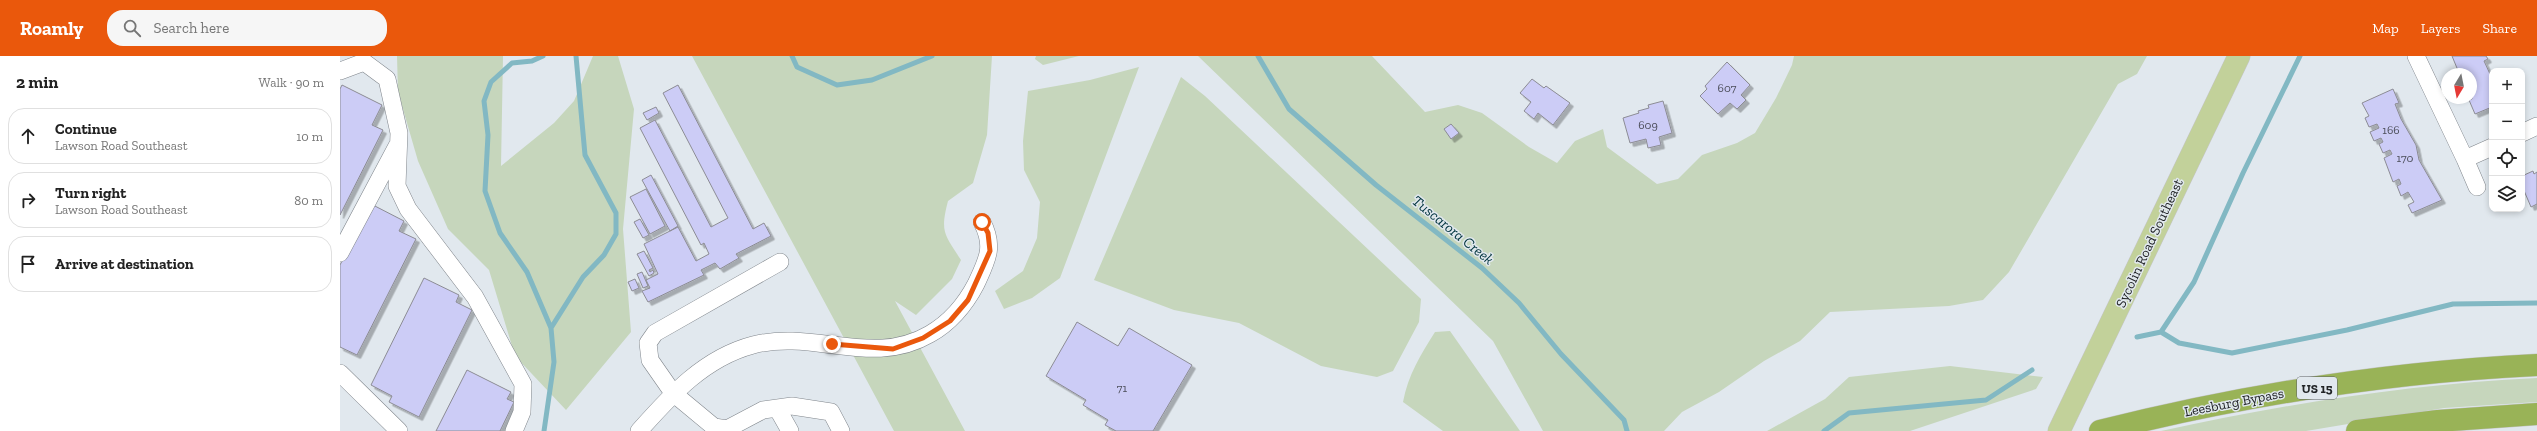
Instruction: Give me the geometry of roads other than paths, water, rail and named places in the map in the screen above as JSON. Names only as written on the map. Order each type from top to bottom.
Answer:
[{"type":"highway","name":"Leesburg Bypass","points":[[2100,431],[2159,416],[2289,392],[2453,370],[2537,365]]},
{"type":"highway","points":[[2357,431],[2438,421],[2537,414]]},
{"type":"main road","name":"Sycolin Road Southeast","points":[[2059,431],[2239,56]]},
{"type":"street","points":[[2416,56],[2477,186]]},
{"type":"street","points":[[340,71],[364,62],[387,79],[399,133],[398,186],[408,209],[475,297],[523,384],[522,412],[514,431]]},
{"type":"street","points":[[2525,132],[2537,126]]},
{"type":"street","points":[[340,253],[399,142]]},
{"type":"street","points":[[2465,159],[2489,148]]},
{"type":"street","points":[[639,431],[673,393],[707,366],[752,346],[802,340],[863,349],[893,349],[923,338],[950,321],[968,300],[990,251],[988,233],[982,222]]},
{"type":"street","points":[[780,262],[655,333],[648,343],[650,360],[673,393],[714,427],[727,429],[762,410],[792,406],[831,412],[841,431]]},
{"type":"street","points":[[340,373],[399,431]]},
{"type":"street","points":[[777,408],[790,431]]},
{"type":"waterway","points":[[543,56],[532,61],[512,63],[491,82],[484,101],[488,135],[485,191],[500,233],[527,272],[551,328],[554,362],[544,431]]},
{"type":"waterway","points":[[551,328],[583,277],[604,255],[616,234],[616,213],[585,155],[576,56]]},
{"type":"waterway","name":"Tuscarora Creek","points":[[792,56],[797,67],[837,85],[872,80],[932,56]]},
{"type":"waterway","name":"Tuscarora Creek","points":[[1258,56],[1289,109],[1376,185],[1482,268],[1519,303],[1561,354],[1624,420],[1627,431]]},
{"type":"waterway","points":[[2161,332],[2194,282],[2243,173],[2300,56]]},
{"type":"waterway","points":[[2137,337],[2161,332],[2179,343],[2232,353],[2347,330],[2453,304],[2537,303]]},
{"type":"waterway","points":[[1824,431],[1849,413],[1986,400],[2032,370]]}]
